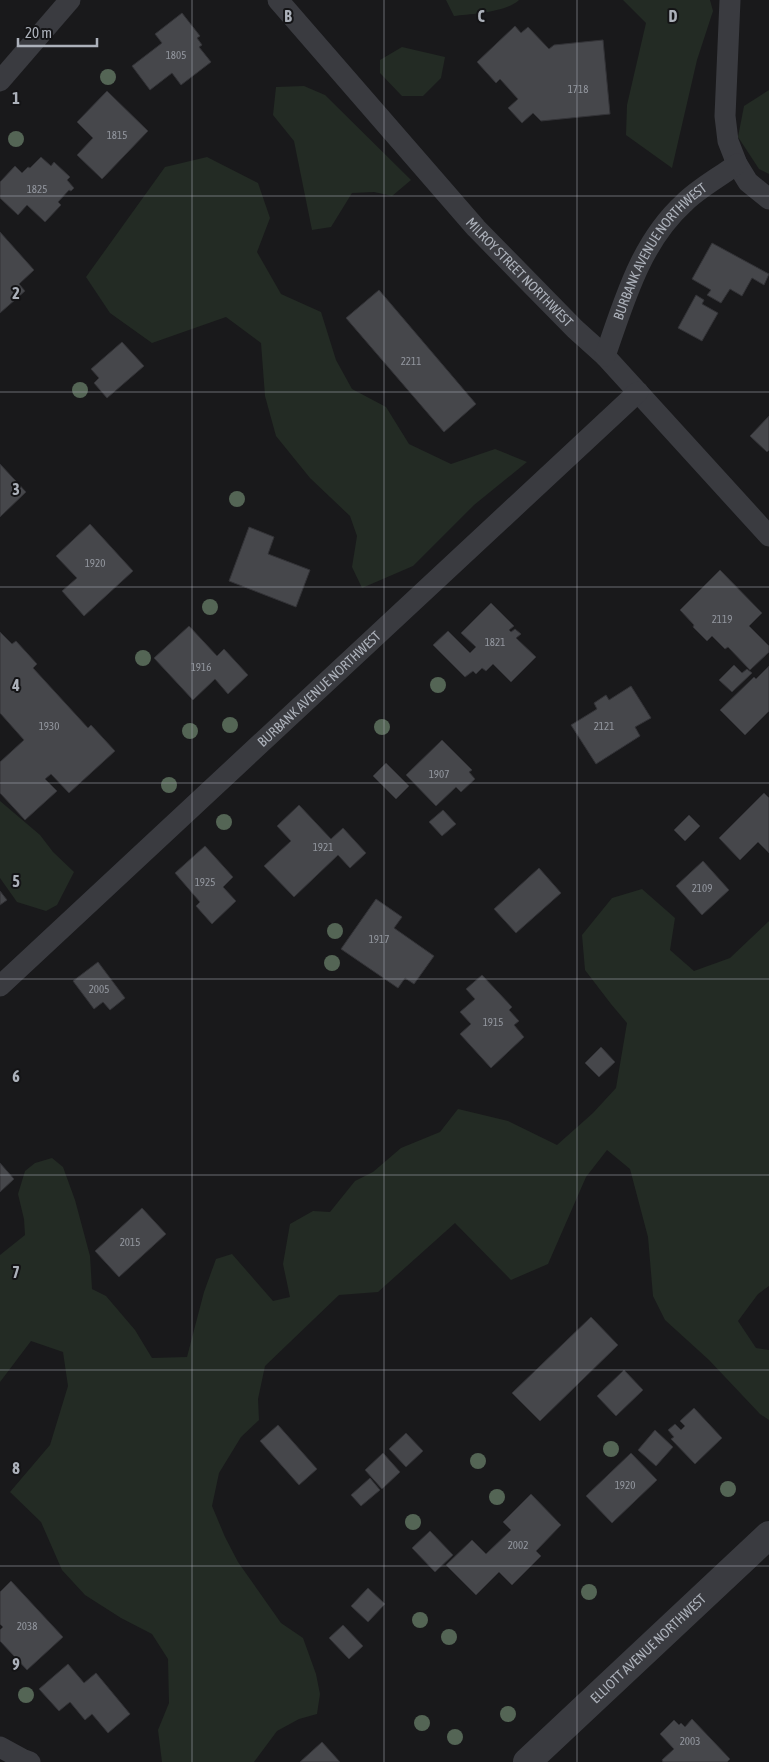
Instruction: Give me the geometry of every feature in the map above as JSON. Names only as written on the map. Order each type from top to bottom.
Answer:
[{"type":"street","points":[[0,81],[70,0]]},
{"type":"street","name":"MILROY STREET NORTHWEST","points":[[278,0],[476,228],[575,329],[605,356],[769,536]]},
{"type":"street","points":[[730,0],[725,116],[728,141],[737,164],[748,182],[769,199]]},
{"type":"street","name":"BURBANK AVENUE NORTHWEST","points":[[605,356],[634,275],[654,238],[684,202],[737,164]]},
{"type":"street","name":"BURBANK AVENUE NORTHWEST","points":[[0,986],[638,392]]},
{"type":"street","name":"ELLIOTT AVENUE NORTHWEST","points":[[527,1762],[769,1535]]},
{"type":"street","points":[[0,1747],[22,1760],[30,1762]]},
{"type":"shaded area","points":[[446,0],[519,0],[498,10],[454,16]]},
{"type":"shaded area","points":[[623,0],[710,0],[713,11],[697,60],[672,168],[626,135],[627,105],[646,23]]},
{"type":"shaded area","points":[[402,47],[445,57],[441,78],[423,96],[402,96],[380,73],[380,60]]},
{"type":"shaded area","points":[[304,86],[325,95],[411,180],[392,196],[374,192],[352,193],[331,227],[312,230],[294,141],[273,115],[276,87]]},
{"type":"shaded area","points":[[769,90],[769,174],[759,169],[738,137],[744,106]]},
{"type":"shaded area","points":[[207,157],[258,183],[270,218],[257,252],[281,294],[321,312],[336,360],[352,389],[386,407],[409,444],[451,464],[495,449],[527,462],[474,505],[413,566],[362,588],[352,567],[357,536],[350,516],[310,478],[276,436],[265,396],[261,343],[226,317],[152,343],[110,313],[86,277],[165,167]]},
{"type":"shaded area","points":[[0,801],[40,835],[53,852],[74,872],[57,905],[46,911],[17,902],[0,878]]},
{"type":"shaded area","points":[[642,889],[675,918],[670,950],[694,971],[730,958],[769,921],[769,1286],[758,1294],[738,1321],[756,1348],[769,1350],[769,1420],[760,1414],[709,1360],[665,1320],[653,1296],[648,1237],[630,1169],[607,1150],[586,1177],[548,1264],[511,1280],[455,1223],[378,1292],[339,1295],[265,1366],[258,1399],[259,1420],[241,1437],[219,1473],[212,1506],[238,1562],[281,1623],[303,1638],[316,1674],[320,1694],[317,1714],[299,1719],[277,1731],[254,1762],[162,1762],[158,1730],[169,1703],[168,1659],[152,1634],[121,1618],[85,1595],[62,1570],[41,1522],[10,1492],[50,1445],[68,1386],[63,1352],[31,1341],[0,1382],[0,1255],[25,1235],[24,1219],[18,1194],[25,1171],[35,1163],[52,1158],[63,1167],[75,1200],[90,1256],[92,1289],[106,1296],[135,1330],[152,1358],[187,1357],[204,1292],[216,1259],[232,1254],[273,1301],[290,1297],[283,1264],[290,1224],[313,1211],[330,1212],[355,1181],[373,1172],[401,1148],[440,1132],[458,1109],[508,1121],[557,1145],[593,1113],[616,1088],[627,1023],[585,970],[582,935],[612,898]]},
{"type":"building","points":[[182,13],[200,36],[197,38],[202,45],[199,47],[211,62],[181,85],[172,73],[150,90],[132,66],[162,43],[155,34]]},
{"type":"building","points":[[515,26],[521,33],[528,27],[549,49],[554,45],[603,40],[610,114],[541,121],[533,113],[522,123],[508,108],[518,99],[500,79],[496,83],[477,62]]},
{"type":"building","points":[[107,91],[148,131],[102,179],[77,155],[93,138],[77,122]]},
{"type":"building","points":[[41,157],[51,166],[54,162],[70,177],[67,180],[74,188],[71,191],[69,190],[58,202],[61,205],[45,222],[27,205],[18,215],[0,198],[0,182],[15,166],[22,173]]},
{"type":"building","points":[[0,232],[34,270],[19,284],[25,291],[0,313]]},
{"type":"building","points":[[712,243],[769,274],[764,285],[752,278],[742,296],[730,289],[721,303],[707,295],[711,290],[692,279]]},
{"type":"building","points":[[379,290],[476,404],[444,432],[346,318]]},
{"type":"building","points":[[696,295],[704,300],[702,304],[718,313],[702,341],[678,328]]},
{"type":"building","points":[[122,342],[144,366],[107,398],[94,383],[99,378],[91,369]]},
{"type":"building","points":[[769,416],[769,450],[767,452],[750,436]]},
{"type":"building","points":[[0,464],[26,492],[0,517]]},
{"type":"building","points":[[90,524],[133,571],[84,616],[62,591],[77,578],[56,556]]},
{"type":"building","points":[[249,527],[274,537],[268,554],[310,570],[296,607],[229,581]]},
{"type":"building","points":[[720,570],[762,613],[749,626],[769,646],[769,652],[750,670],[728,647],[725,649],[712,636],[707,641],[680,610]]},
{"type":"building","points":[[491,603],[514,626],[509,630],[511,632],[515,629],[521,634],[516,638],[536,657],[511,682],[493,664],[486,671],[482,668],[476,674],[473,671],[465,677],[433,645],[448,631],[470,653],[476,647],[461,633]]},
{"type":"building","points":[[189,626],[217,656],[224,649],[248,675],[228,694],[215,679],[193,700],[154,658]]},
{"type":"building","points":[[0,632],[12,644],[16,641],[37,664],[33,668],[88,728],[91,725],[115,751],[69,793],[51,774],[45,779],[57,791],[25,820],[0,793],[0,762],[24,740],[0,713]]},
{"type":"building","points":[[734,665],[742,673],[747,669],[752,673],[732,692],[719,680]]},
{"type":"building","points":[[769,666],[769,711],[745,735],[720,710],[754,677],[756,679]]},
{"type":"building","points":[[631,686],[651,718],[635,727],[640,736],[596,764],[571,725],[597,709],[594,703],[606,695],[609,700]]},
{"type":"building","points":[[442,740],[472,770],[469,772],[475,779],[461,792],[456,787],[436,806],[406,775]]},
{"type":"building","points":[[386,763],[409,786],[396,799],[373,776]]},
{"type":"building","points":[[764,793],[769,798],[769,853],[758,842],[740,860],[719,838]]},
{"type":"building","points":[[299,805],[331,839],[343,828],[366,853],[350,868],[338,855],[294,897],[264,866],[291,841],[277,826]]},
{"type":"building","points":[[443,810],[456,824],[442,836],[429,822]]},
{"type":"building","points":[[689,815],[700,826],[685,841],[674,830]]},
{"type":"building","points":[[205,846],[233,877],[223,887],[236,901],[212,924],[196,906],[200,902],[175,873]]},
{"type":"building","points":[[703,861],[729,890],[702,915],[676,886]]},
{"type":"building","points":[[539,868],[561,893],[516,933],[494,909]]},
{"type":"building","points":[[0,891],[7,900],[0,905]]},
{"type":"building","points":[[376,899],[402,917],[394,928],[434,956],[414,984],[405,978],[398,988],[341,949]]},
{"type":"building","points":[[98,962],[125,998],[110,1010],[103,1002],[94,1009],[73,981]]},
{"type":"building","points":[[482,975],[512,1007],[509,1010],[519,1021],[514,1025],[524,1037],[491,1068],[460,1034],[471,1024],[460,1012],[475,999],[466,989]]},
{"type":"building","points":[[601,1047],[615,1062],[599,1077],[585,1063]]},
{"type":"building","points":[[0,1163],[14,1179],[0,1192]]},
{"type":"building","points":[[142,1208],[166,1234],[119,1277],[95,1251]]},
{"type":"building","points":[[591,1317],[618,1345],[540,1421],[512,1393]]},
{"type":"building","points":[[624,1370],[643,1390],[616,1416],[597,1396]]},
{"type":"building","points":[[694,1408],[722,1438],[695,1464],[671,1439],[674,1437],[668,1430],[675,1424],[681,1430],[685,1426],[680,1421]]},
{"type":"building","points":[[278,1425],[317,1469],[299,1485],[260,1441]]},
{"type":"building","points":[[655,1430],[673,1447],[656,1466],[638,1450]]},
{"type":"building","points":[[406,1433],[423,1451],[406,1467],[389,1449]]},
{"type":"building","points":[[383,1453],[400,1472],[382,1489],[365,1470]]},
{"type":"building","points":[[631,1453],[657,1480],[612,1523],[586,1496]]},
{"type":"building","points":[[370,1478],[380,1490],[361,1506],[351,1495]]},
{"type":"building","points":[[531,1494],[561,1525],[536,1551],[541,1556],[512,1585],[499,1572],[476,1595],[446,1565],[472,1540],[486,1554],[511,1530],[503,1522]]},
{"type":"building","points":[[430,1531],[453,1555],[435,1572],[412,1548]]},
{"type":"building","points":[[11,1581],[63,1637],[27,1670],[0,1641],[0,1630],[3,1627],[0,1624],[0,1592]]},
{"type":"building","points":[[368,1588],[385,1604],[368,1622],[351,1606]]},
{"type":"building","points":[[343,1625],[363,1646],[349,1659],[329,1638]]},
{"type":"building","points":[[68,1664],[84,1683],[96,1673],[130,1714],[108,1733],[92,1714],[85,1720],[70,1702],[59,1711],[39,1689]]},
{"type":"building","points":[[692,1719],[730,1759],[727,1762],[663,1762],[662,1760],[674,1749],[660,1734],[674,1720],[679,1725],[681,1723],[685,1727]]},
{"type":"building","points":[[322,1742],[340,1762],[300,1762]]}]
